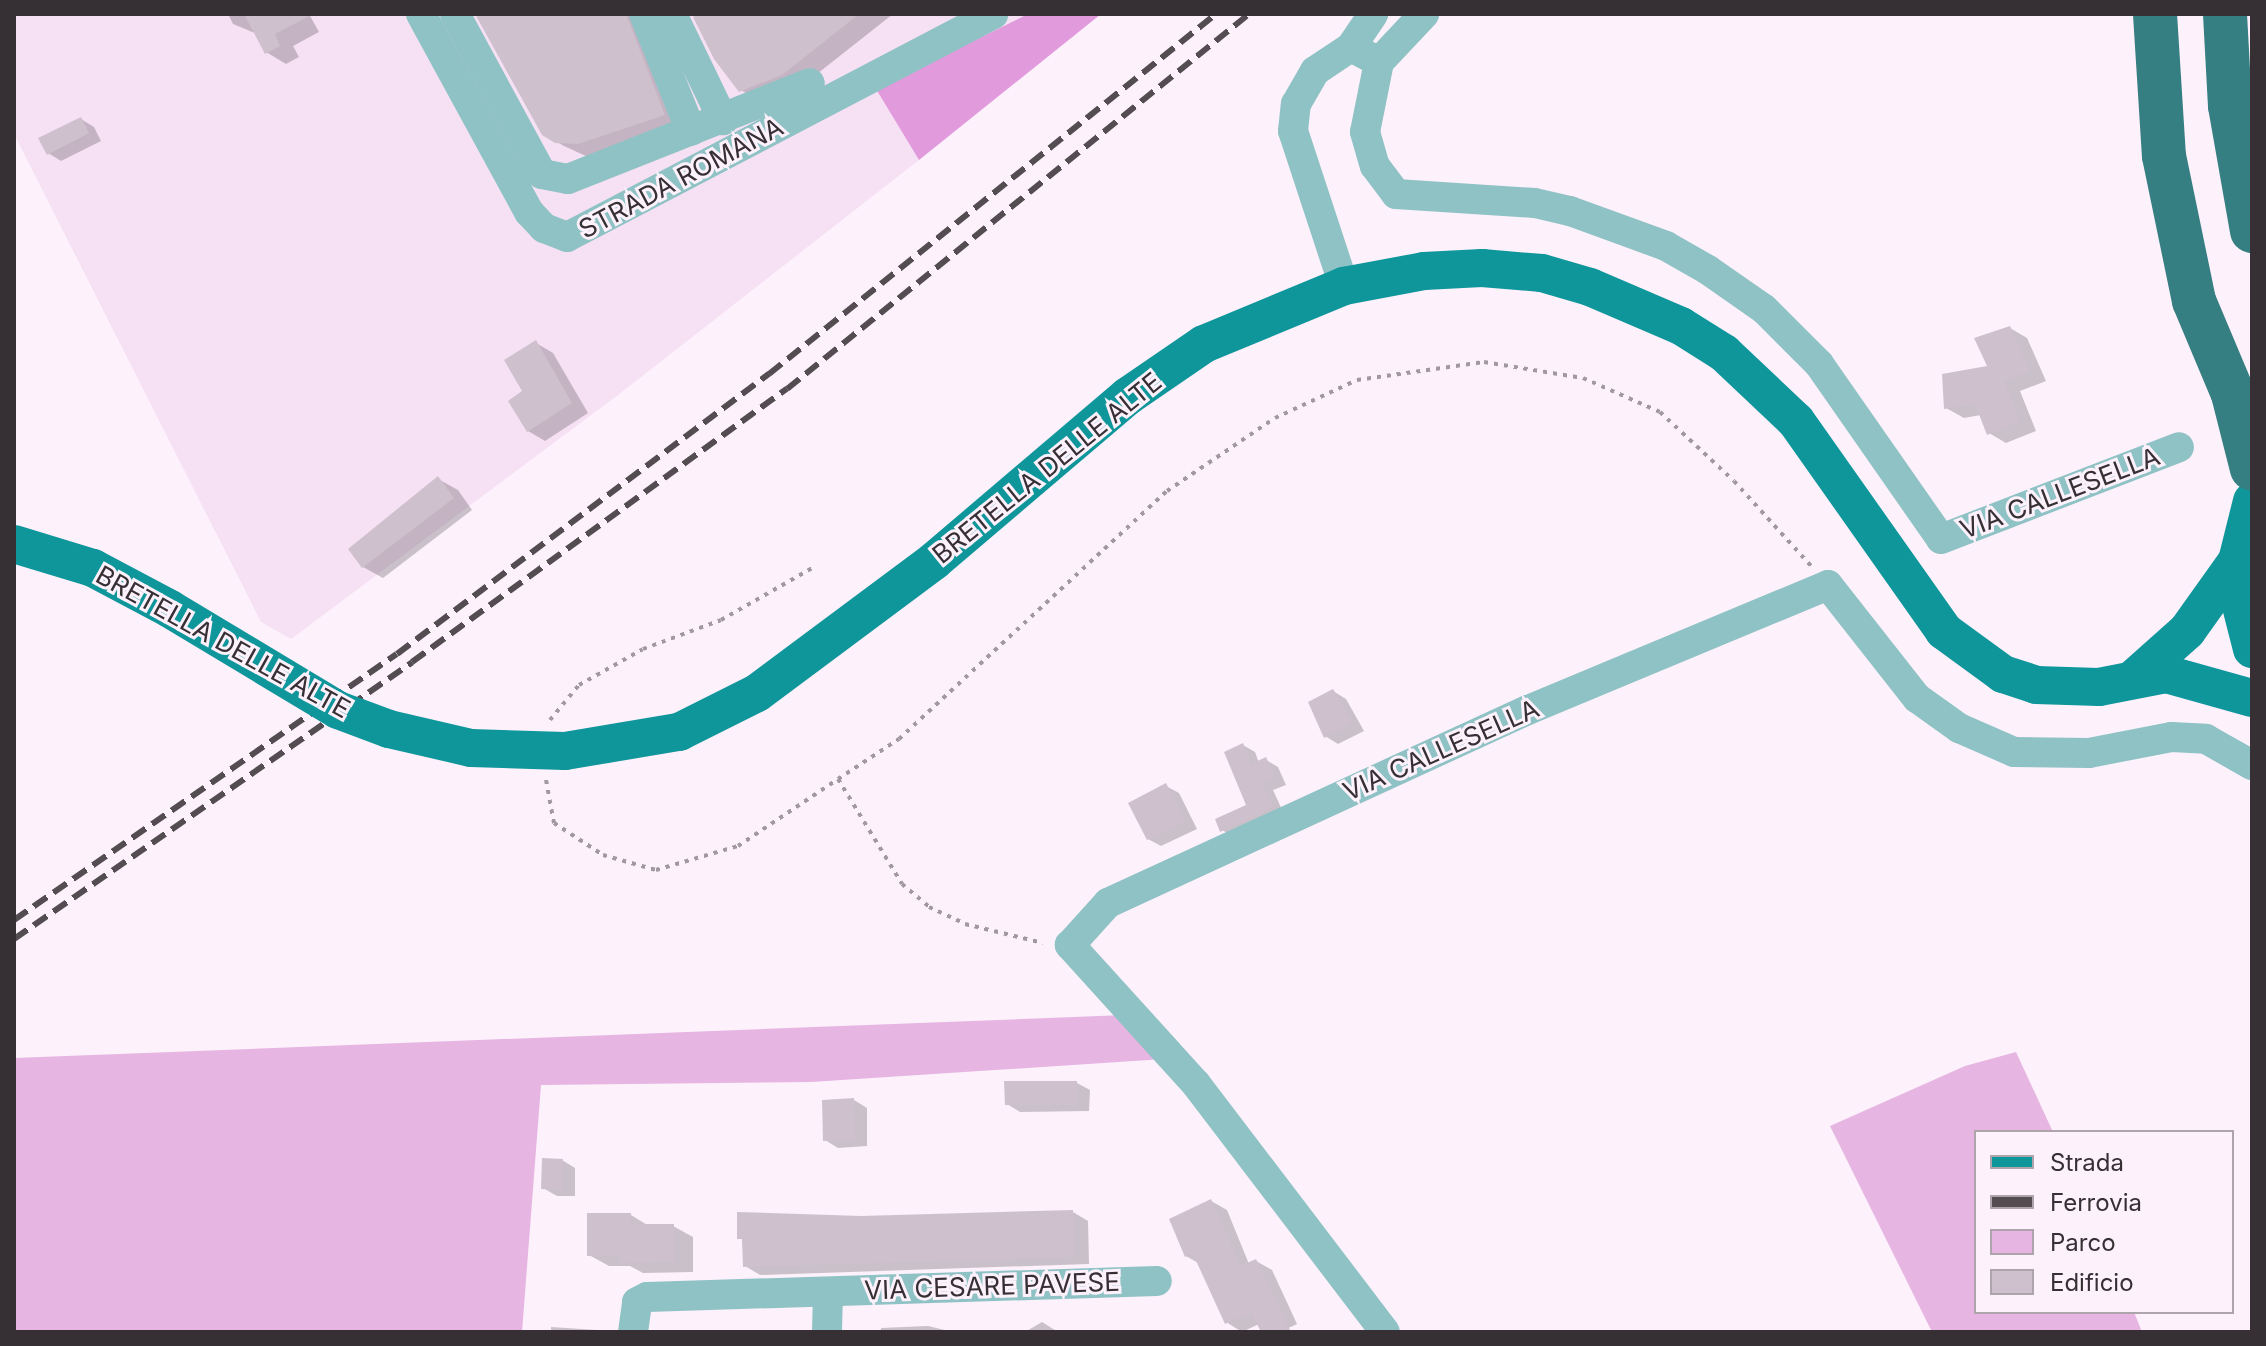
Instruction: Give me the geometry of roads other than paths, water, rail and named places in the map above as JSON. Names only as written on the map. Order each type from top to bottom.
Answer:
[{"type":"highway","points":[[2155,14],[2164,156],[2194,301],[2233,394],[2252,469]]},
{"type":"highway","points":[[2225,14],[2230,106],[2252,231]]},
{"type":"main road","name":"BRETELLA DELLE ALTE","points":[[14,544],[93,568],[170,609],[338,710],[389,729],[471,748],[552,748],[679,732],[757,693],[934,561],[1128,396],[1204,344],[1344,286],[1424,271],[1482,268],[1542,273],[1638,304],[1724,353],[1796,421],[1944,631],[1973,656],[2003,674],[2036,685],[2099,687],[2166,674],[2252,698]]},
{"type":"main road","points":[[2252,501],[2237,561],[2238,594],[2252,649]]},
{"type":"main road","points":[[2132,680],[2187,631],[2237,561]]},
{"type":"street","name":"STRADA ROMANA","points":[[421,14],[529,212],[544,228],[567,237],[956,22],[993,14]]},
{"type":"street","points":[[455,14],[542,174],[568,179],[810,83]]},
{"type":"street","points":[[644,14],[691,131]]},
{"type":"street","points":[[672,14],[723,120]]},
{"type":"street","points":[[1344,286],[1293,131],[1296,104],[1315,71],[1351,47],[1373,14]]},
{"type":"street","points":[[1351,47],[1379,62],[1424,14]]},
{"type":"street","name":"VIA CALLESELLA","points":[[1379,62],[1365,132],[1375,166],[1396,194],[1535,203],[1570,211],[1666,246],[1708,270],[1764,309],[1819,364],[1941,539],[2179,447]]},
{"type":"street","name":"VIA CALLESELLA","points":[[1385,1332],[1196,1084],[1070,945],[1108,903],[1528,710],[1828,585],[1917,698],[1959,728],[2000,746],[2042,755],[2089,753],[2171,737],[2206,739],[2252,765]]},
{"type":"street","name":"VIA CESARE PAVESE","points":[[633,1332],[637,1302],[647,1297],[1157,1281]]},
{"type":"street","name":"VIA CESARE PAVESE","points":[[827,1332],[828,1292]]},
{"type":"railway","points":[[14,920],[397,654],[769,374],[1216,14]]},
{"type":"railway","points":[[14,939],[412,662],[787,389],[1249,14]]}]
